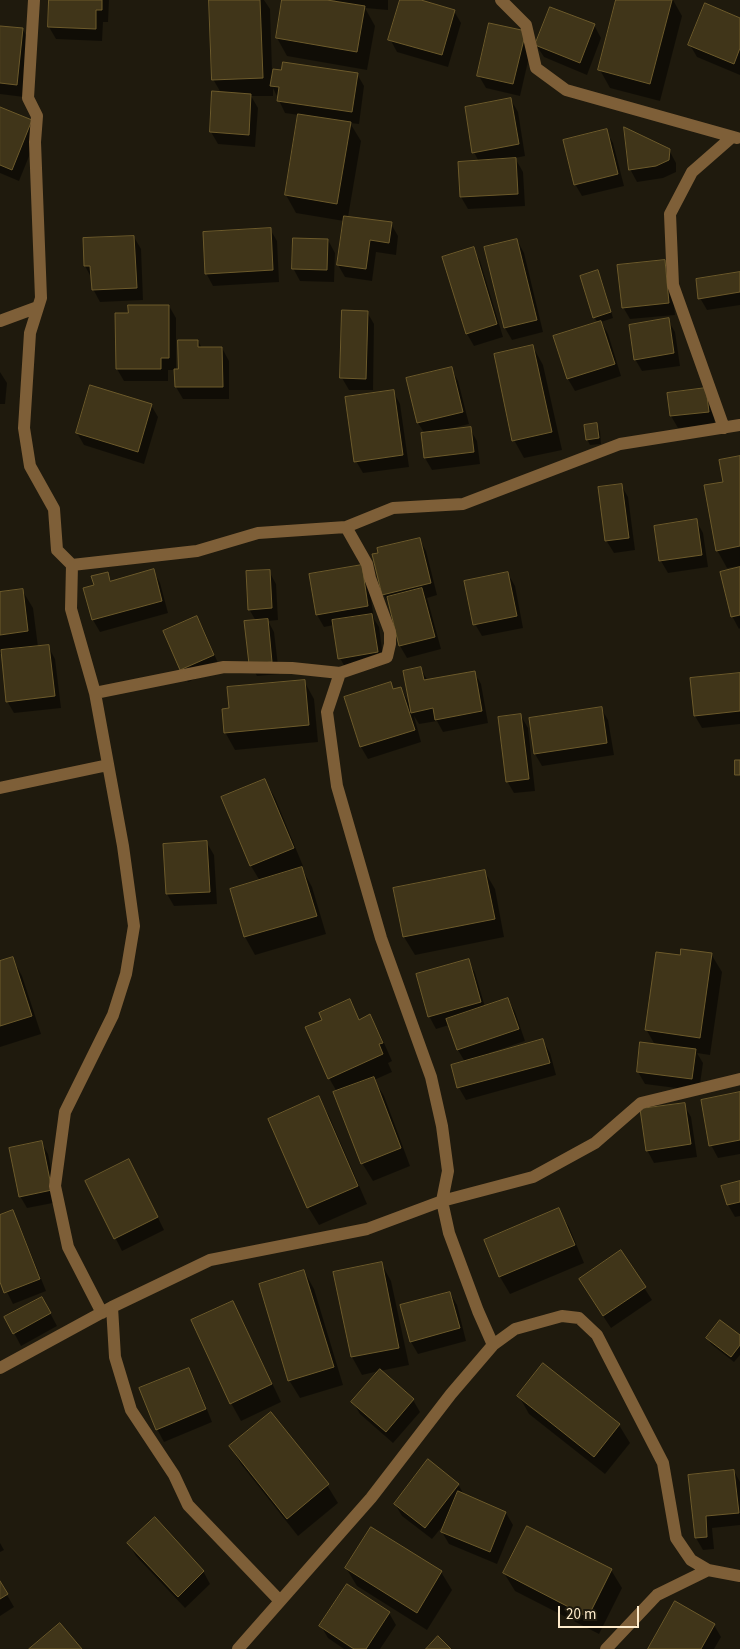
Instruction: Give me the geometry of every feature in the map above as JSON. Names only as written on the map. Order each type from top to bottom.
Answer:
[{"type":"street","points":[[34,0],[28,98],[37,116],[35,142],[41,298],[30,333],[24,428],[30,466],[54,509],[57,550],[72,565],[71,609],[95,692],[123,846],[134,926],[126,974],[113,1015],[65,1112],[55,1186],[68,1247],[107,1310],[115,1357],[131,1410],[174,1475],[188,1505],[280,1601]]},
{"type":"street","points":[[501,0],[526,25],[536,68],[566,90],[736,138]]},
{"type":"street","points":[[724,428],[673,285],[670,214],[692,172],[736,138]]},
{"type":"street","points":[[0,321],[38,307]]},
{"type":"street","points":[[72,565],[197,551],[258,533],[346,527],[393,508],[464,504],[620,444],[740,425]]},
{"type":"street","points":[[95,692],[224,666],[292,668],[340,673],[387,657],[390,632],[366,564],[346,527]]},
{"type":"street","points":[[340,673],[327,712],[337,786],[381,938],[431,1077],[442,1126],[448,1171],[442,1201],[449,1232],[478,1311],[493,1345]]},
{"type":"street","points":[[0,788],[108,764]]},
{"type":"street","points":[[0,1368],[107,1310],[210,1260],[367,1229],[442,1201],[533,1177],[595,1143],[641,1103],[740,1080]]},
{"type":"street","points":[[238,1649],[371,1498],[451,1394],[493,1345],[515,1328],[562,1316],[579,1318],[597,1335],[662,1463],[676,1538],[691,1560],[708,1570],[740,1576]]},
{"type":"street","points":[[606,1649],[657,1596],[708,1570]]},
{"type":"building","points":[[49,0],[102,0],[102,10],[96,10],[96,29],[48,27]]},
{"type":"building","points":[[209,0],[260,0],[263,78],[212,80]]},
{"type":"building","points":[[282,0],[327,0],[365,6],[357,52],[276,38]]},
{"type":"building","points":[[400,0],[421,0],[455,10],[442,55],[388,40]]},
{"type":"building","points":[[616,0],[672,0],[650,84],[598,70]]},
{"type":"building","points":[[705,3],[740,18],[740,48],[734,64],[688,45]]},
{"type":"building","points":[[550,7],[595,24],[580,63],[535,45]]},
{"type":"building","points":[[489,23],[526,31],[513,84],[477,76]]},
{"type":"building","points":[[0,26],[23,28],[17,85],[0,83]]},
{"type":"building","points":[[283,62],[358,73],[352,112],[277,101],[279,87],[270,86],[273,69],[281,70]]},
{"type":"building","points":[[212,91],[251,94],[249,135],[210,132]]},
{"type":"building","points":[[511,98],[519,144],[472,153],[465,107]]},
{"type":"building","points":[[0,107],[32,120],[12,170],[0,165]]},
{"type":"building","points":[[298,114],[351,122],[337,204],[285,195]]},
{"type":"building","points":[[624,127],[670,149],[669,160],[656,166],[629,170]]},
{"type":"building","points":[[607,129],[618,174],[574,185],[563,140]]},
{"type":"building","points":[[516,158],[518,194],[460,197],[458,162]]},
{"type":"building","points":[[344,216],[392,222],[389,243],[370,240],[366,269],[337,265]]},
{"type":"building","points":[[271,228],[273,270],[205,274],[203,232]]},
{"type":"building","points":[[134,236],[137,288],[92,290],[90,266],[84,266],[83,238]]},
{"type":"building","points":[[293,238],[328,239],[327,270],[292,269]]},
{"type":"building","points":[[517,239],[537,320],[504,328],[484,247]]},
{"type":"building","points":[[474,247],[497,324],[466,334],[442,257]]},
{"type":"building","points":[[665,260],[669,303],[622,308],[617,265]]},
{"type":"building","points":[[598,270],[611,312],[593,318],[580,276]]},
{"type":"building","points":[[740,272],[740,292],[698,299],[696,279]]},
{"type":"building","points":[[128,305],[169,305],[169,358],[161,358],[161,369],[116,369],[115,313],[128,313]]},
{"type":"building","points":[[342,310],[368,311],[366,379],[340,378]]},
{"type":"building","points":[[669,318],[674,353],[634,360],[629,325]]},
{"type":"building","points":[[601,321],[615,364],[567,379],[553,336]]},
{"type":"building","points":[[178,340],[198,340],[198,347],[222,347],[223,387],[175,387],[174,369],[178,369]]},
{"type":"building","points":[[533,345],[552,432],[512,441],[494,354]]},
{"type":"building","points":[[452,367],[463,412],[417,423],[406,378]]},
{"type":"building","points":[[90,385],[152,404],[138,452],[76,433]]},
{"type":"building","points":[[706,388],[709,412],[670,416],[667,393]]},
{"type":"building","points":[[394,390],[403,455],[354,462],[345,397]]},
{"type":"building","points":[[597,423],[599,438],[586,440],[584,425]]},
{"type":"building","points":[[471,427],[474,452],[424,458],[421,433]]},
{"type":"building","points":[[740,456],[740,546],[716,551],[704,485],[723,482],[719,460]]},
{"type":"building","points":[[622,484],[629,538],[605,541],[598,487]]},
{"type":"building","points":[[697,519],[702,555],[659,561],[654,526]]},
{"type":"building","points":[[420,538],[431,583],[382,595],[372,554],[378,553],[377,548]]},
{"type":"building","points":[[362,565],[368,606],[316,615],[309,574]]},
{"type":"building","points":[[740,567],[740,615],[731,617],[720,572]]},
{"type":"building","points":[[154,569],[162,601],[92,620],[83,588],[94,585],[91,576],[108,572],[110,581]]},
{"type":"building","points":[[270,570],[272,608],[248,610],[246,571]]},
{"type":"building","points":[[508,572],[517,616],[473,625],[464,581]]},
{"type":"building","points":[[422,588],[435,637],[399,646],[387,597]]},
{"type":"building","points":[[23,589],[28,631],[0,635],[0,592]]},
{"type":"building","points":[[372,614],[378,652],[338,659],[332,620]]},
{"type":"building","points":[[197,616],[214,655],[180,670],[163,631]]},
{"type":"building","points":[[268,619],[272,662],[249,664],[244,621]]},
{"type":"building","points":[[49,645],[55,696],[6,702],[1,650]]},
{"type":"building","points":[[421,667],[424,680],[475,671],[482,711],[435,720],[433,708],[411,713],[403,671]]},
{"type":"building","points":[[740,673],[740,711],[694,716],[690,678]]},
{"type":"building","points":[[305,680],[309,725],[224,733],[222,709],[229,708],[227,687]]},
{"type":"building","points":[[391,682],[393,689],[401,687],[415,730],[360,747],[344,697]]},
{"type":"building","points":[[602,707],[607,743],[534,754],[529,718]]},
{"type":"building","points":[[521,714],[529,779],[506,782],[498,717]]},
{"type":"building","points":[[735,760],[740,760],[740,775],[735,775]]},
{"type":"building","points":[[265,779],[294,848],[250,866],[221,797]]},
{"type":"building","points":[[207,841],[210,892],[166,894],[163,844]]},
{"type":"building","points":[[302,867],[317,916],[244,937],[230,889]]},
{"type":"building","points":[[485,870],[495,919],[403,937],[393,888]]},
{"type":"building","points":[[681,949],[712,953],[700,1038],[645,1030],[656,952],[680,955]]},
{"type":"building","points":[[13,957],[32,1016],[0,1026],[0,961]]},
{"type":"building","points":[[469,959],[481,1002],[428,1017],[416,974]]},
{"type":"building","points":[[508,998],[519,1029],[457,1050],[446,1019]]},
{"type":"building","points":[[350,999],[359,1020],[370,1014],[383,1043],[379,1044],[383,1054],[328,1079],[305,1027],[322,1020],[319,1013]]},
{"type":"building","points":[[543,1039],[550,1063],[457,1088],[451,1065]]},
{"type":"building","points":[[640,1042],[696,1049],[692,1079],[637,1072]]},
{"type":"building","points":[[374,1077],[401,1148],[361,1164],[333,1092]]},
{"type":"building","points":[[740,1092],[740,1140],[709,1146],[701,1100]]},
{"type":"building","points":[[319,1096],[358,1186],[307,1208],[268,1119]]},
{"type":"building","points":[[685,1103],[691,1144],[646,1151],[640,1109]]},
{"type":"building","points":[[42,1141],[52,1190],[19,1197],[9,1148]]},
{"type":"building","points":[[129,1159],[158,1217],[114,1239],[85,1181]]},
{"type":"building","points":[[740,1181],[740,1202],[727,1205],[721,1186]]},
{"type":"building","points":[[559,1208],[575,1245],[499,1277],[484,1240]]},
{"type":"building","points":[[13,1210],[40,1279],[4,1293],[0,1282],[0,1215]]},
{"type":"building","points":[[621,1250],[646,1287],[603,1316],[579,1279]]},
{"type":"building","points":[[382,1262],[399,1348],[351,1357],[333,1272]]},
{"type":"building","points":[[304,1270],[334,1367],[288,1381],[259,1284]]},
{"type":"building","points":[[450,1292],[460,1328],[410,1342],[400,1305]]},
{"type":"building","points":[[42,1297],[51,1313],[13,1334],[4,1317]]},
{"type":"building","points":[[233,1301],[272,1384],[230,1404],[191,1320]]},
{"type":"building","points":[[720,1320],[740,1335],[740,1345],[731,1357],[706,1338]]},
{"type":"building","points":[[543,1363],[620,1424],[594,1457],[517,1396]]},
{"type":"building","points":[[189,1368],[206,1409],[156,1430],[139,1388]]},
{"type":"building","points":[[380,1369],[414,1399],[386,1432],[351,1402]]},
{"type":"building","points":[[271,1412],[329,1484],[287,1519],[229,1446]]},
{"type":"building","points":[[428,1459],[459,1484],[425,1528],[394,1504]]},
{"type":"building","points":[[734,1470],[739,1513],[706,1516],[707,1537],[695,1538],[688,1475]]},
{"type":"building","points":[[458,1491],[506,1512],[490,1552],[441,1532]]},
{"type":"building","points":[[155,1517],[204,1571],[178,1597],[127,1543]]},
{"type":"building","points":[[527,1526],[612,1569],[588,1617],[503,1573]]},
{"type":"building","points":[[371,1527],[442,1571],[417,1613],[345,1568]]},
{"type":"building","points":[[0,1581],[8,1594],[0,1599]]},
{"type":"building","points":[[347,1584],[390,1612],[366,1649],[354,1649],[319,1626]]},
{"type":"building","points":[[675,1601],[715,1624],[701,1649],[648,1649]]},
{"type":"building","points":[[60,1623],[82,1649],[29,1649]]},
{"type":"building","points":[[438,1636],[451,1649],[426,1649]]}]
